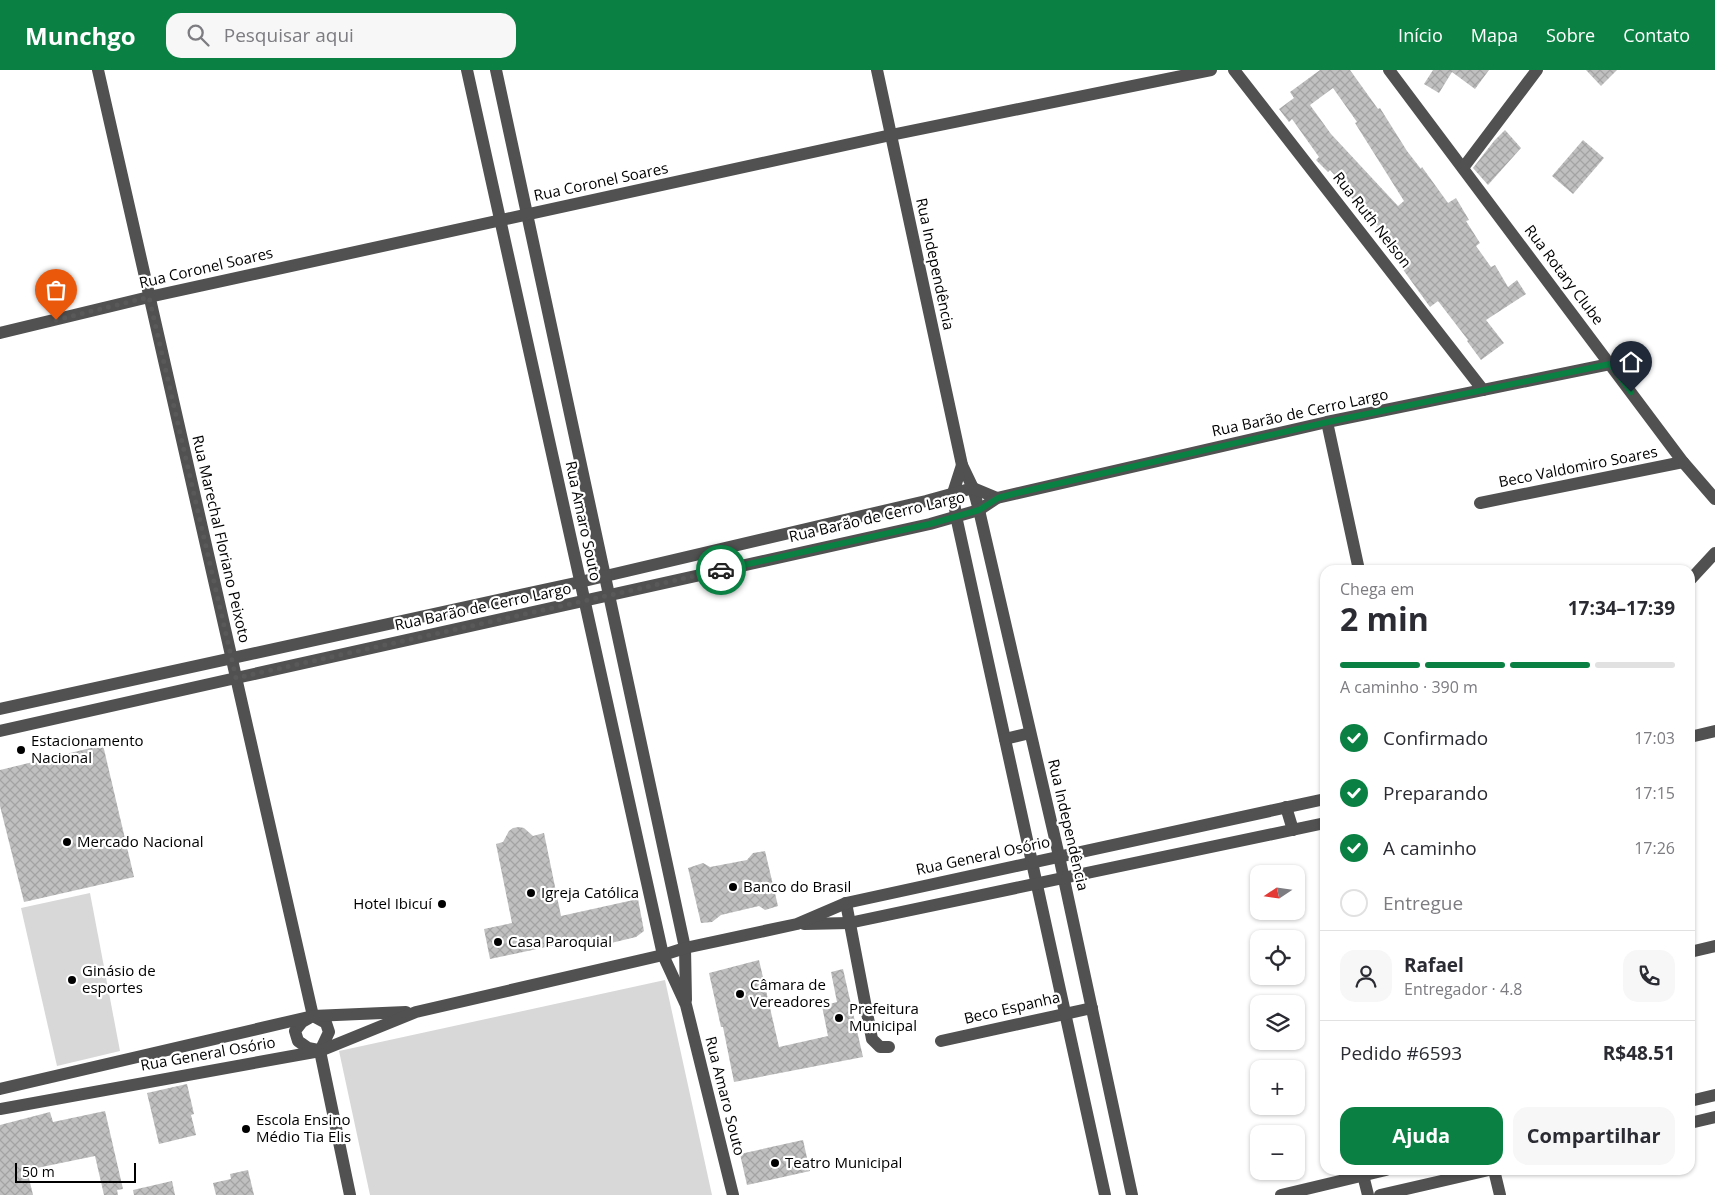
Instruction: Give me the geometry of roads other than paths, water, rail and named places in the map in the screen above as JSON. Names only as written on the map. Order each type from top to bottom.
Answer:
[{"type":"street","name":"Rua Marechal Floriano Peixoto","points":[[98,70],[313,1016]]},
{"type":"street","name":"Rua Amaro Souto","points":[[467,70],[663,955],[686,1005],[733,1195]]},
{"type":"street","name":"Rua Amaro Souto","points":[[496,70],[685,948],[686,1005]]},
{"type":"street","name":"Rua Independência","points":[[877,70],[962,465],[973,488],[979,510],[1063,878],[1132,1195]]},
{"type":"street","name":"Rua Coronel Soares","points":[[0,333],[149,297],[891,135],[1211,70]]},
{"type":"street","name":"Rua Ruth Nelson","points":[[1234,70],[1483,390]]},
{"type":"street","name":"Rua Rotary Clube","points":[[1389,70],[1683,462],[1715,499]]},
{"type":"street","points":[[1463,168],[1537,70]]},
{"type":"street","name":"Rua Barão de Cerro Largo","points":[[6,730],[930,524],[979,510],[998,498],[1328,422],[1610,364]]},
{"type":"street","points":[[1328,422],[1358,565]]},
{"type":"street","name":"Beco Valdomiro Soares","points":[[1480,503],[1683,462]]},
{"type":"street","name":"Rua Independência","points":[[962,465],[953,493],[956,516],[1105,1195]]},
{"type":"street","name":"Rua Barão de Cerro Largo","points":[[2,709],[231,657],[580,582],[889,510],[973,488],[998,498]]},
{"type":"street","points":[[889,510],[894,532]]},
{"type":"street","points":[[720,549],[724,569]]},
{"type":"street","points":[[1695,574],[1715,552]]},
{"type":"street","points":[[356,630],[360,650]]},
{"type":"street","points":[[52,697],[58,718]]},
{"type":"street","points":[[2,709],[6,730]]},
{"type":"street","points":[[1695,736],[1715,731]]},
{"type":"street","points":[[1005,739],[1030,733]]},
{"type":"street","name":"Rua General Osório","points":[[797,924],[846,903],[1320,800]]},
{"type":"street","points":[[1286,807],[1293,830]]},
{"type":"street","name":"Rua General Osório","points":[[0,1108],[320,1050],[416,1012],[663,955],[685,948],[797,924],[849,923],[1320,824]]},
{"type":"street","points":[[846,903],[872,1039],[880,1047],[889,1047]]},
{"type":"street","points":[[1695,951],[1715,946]]},
{"type":"street","name":"Beco Espanha","points":[[941,1041],[1092,1008]]},
{"type":"street","name":"Rua General Osório","points":[[0,1089],[313,1016],[416,1012]]},
{"type":"street","points":[[320,1050],[308,1048],[298,1041],[295,1031],[302,1022],[313,1016],[326,1023],[329,1032],[320,1050],[350,1195]]},
{"type":"street","points":[[1695,1100],[1715,1095]]},
{"type":"street","points":[[1695,1122],[1715,1117]]},
{"type":"street","points":[[1281,1195],[1367,1175]]},
{"type":"street","points":[[1380,1195],[1467,1175]]},
{"type":"street","points":[[1495,1175],[1500,1195]]},
{"type":"street","points":[[1363,1176],[1368,1195]]},
{"type":"place","name":"Estacionamento Nacional","points":[[21,750]]},
{"type":"place","name":"Mercado Nacional","points":[[67,842]]},
{"type":"place","name":"Banco do Brasil","points":[[733,887]]},
{"type":"place","name":"Igreja Católica","points":[[531,893]]},
{"type":"place","name":"Hotel Ibicuí","points":[[442,904]]},
{"type":"place","name":"Casa Paroquial","points":[[498,942]]},
{"type":"place","name":"Ginásio de esportes","points":[[72,980]]},
{"type":"place","name":"Câmara de Vereadores","points":[[740,994]]},
{"type":"place","name":"Prefeitura Municipal","points":[[839,1018]]},
{"type":"place","name":"Escola Ensino Médio Tia Elis","points":[[246,1129]]},
{"type":"place","name":"Teatro Municipal","points":[[775,1163]]}]
